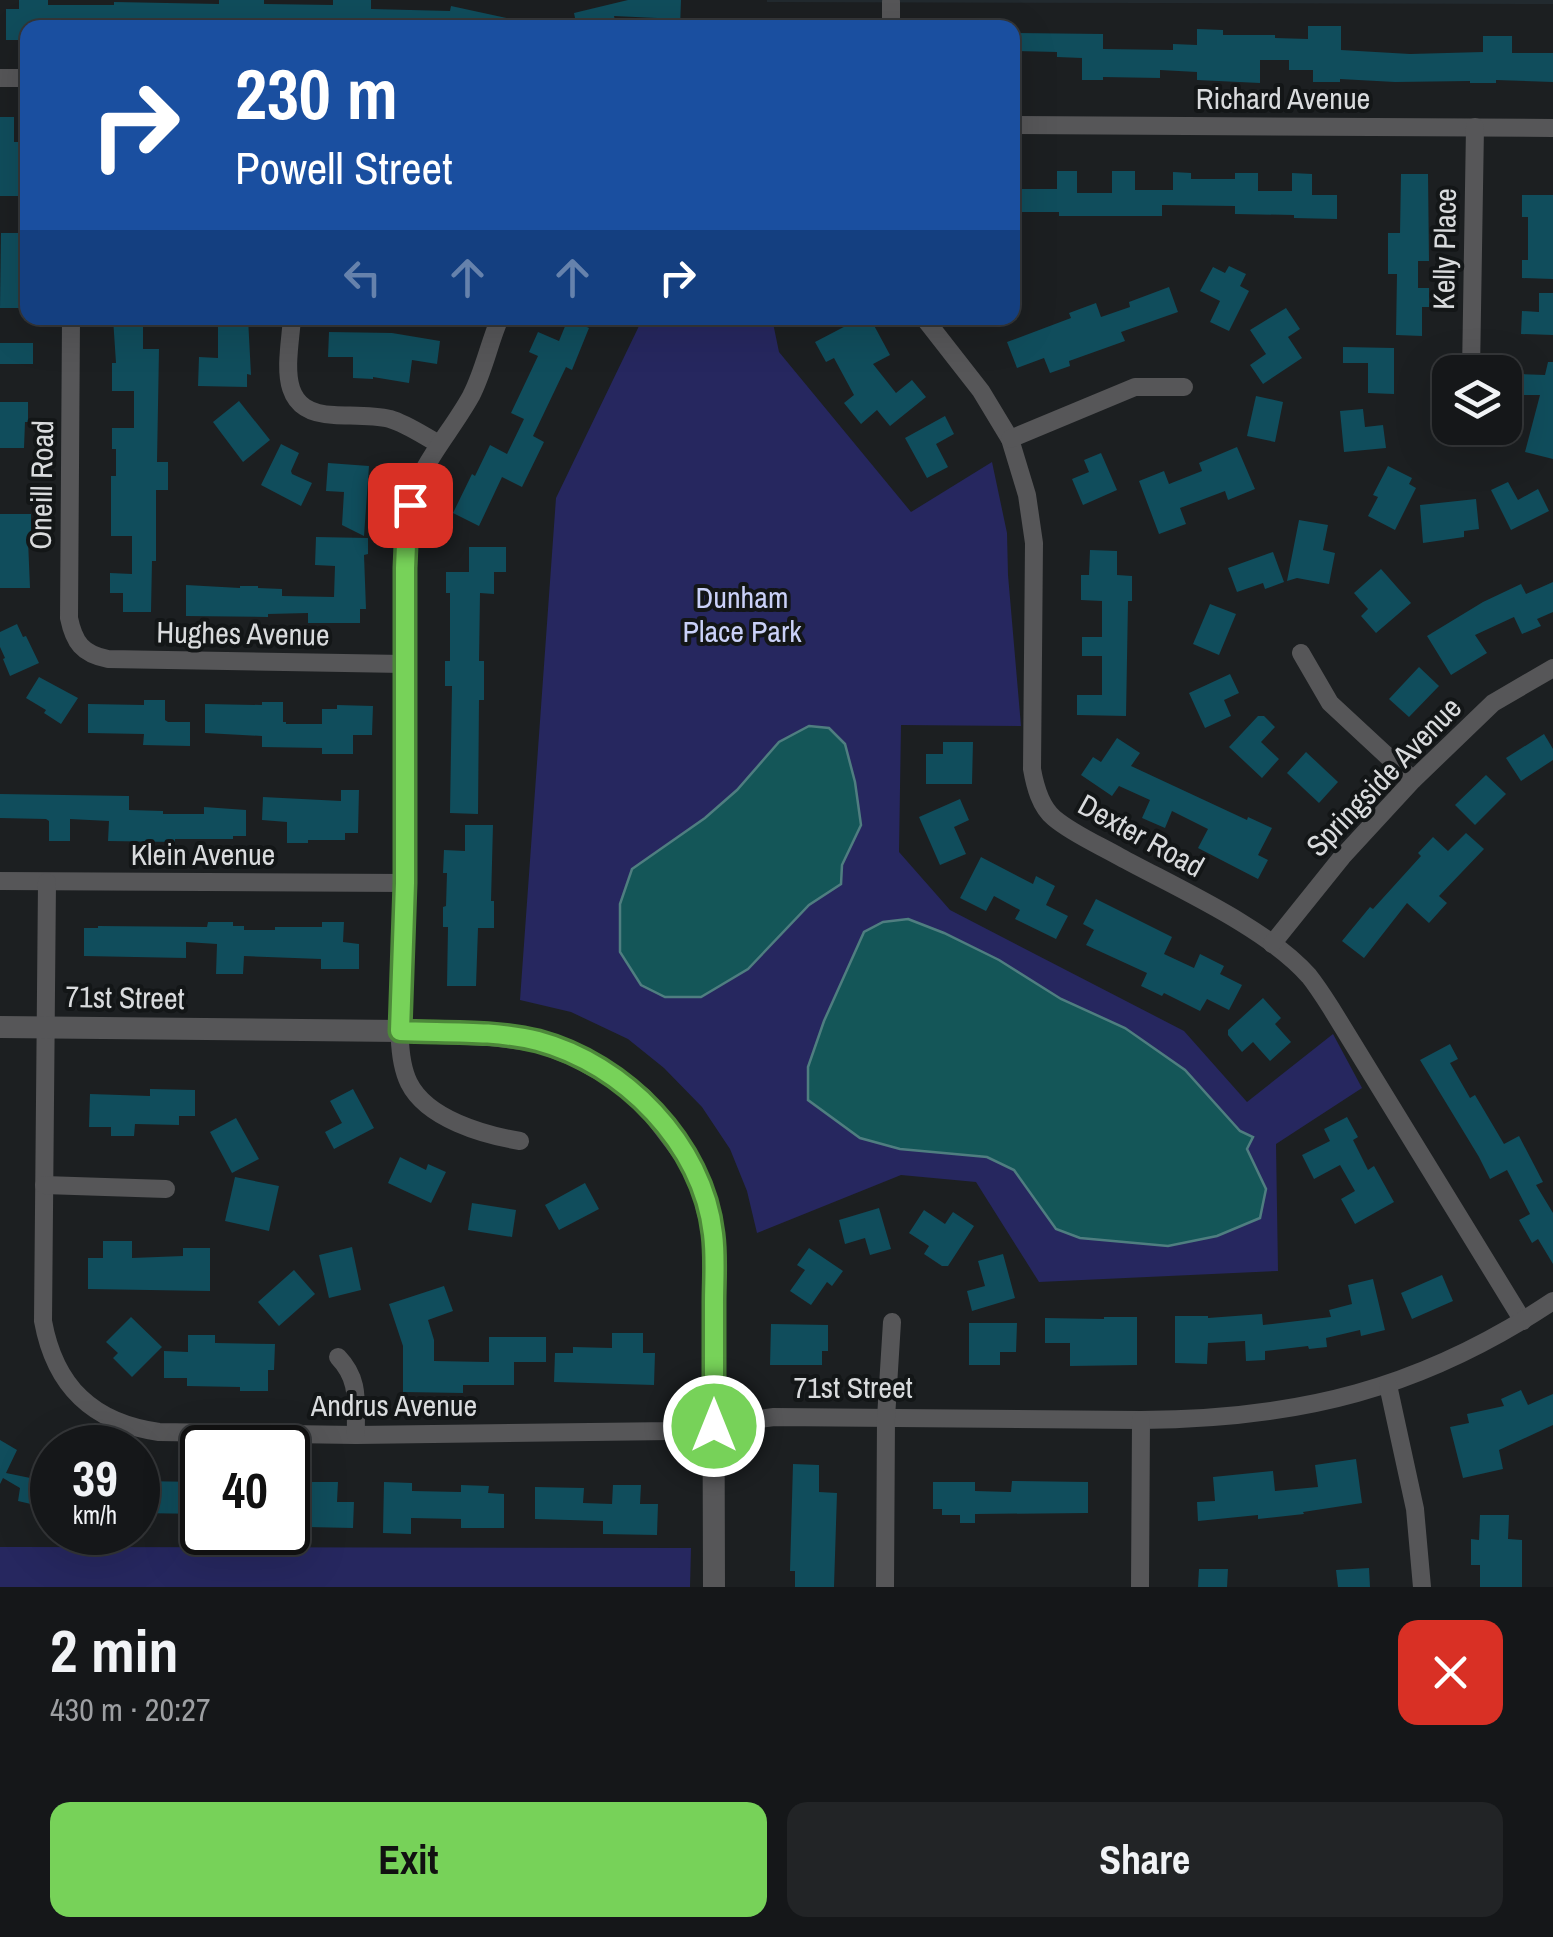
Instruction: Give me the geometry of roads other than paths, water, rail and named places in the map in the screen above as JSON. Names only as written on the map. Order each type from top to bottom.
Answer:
[{"type":"street","name":"Richard Avenue","points":[[1020,125],[1553,128]]},
{"type":"street","name":"Kelly Place","points":[[1470,355],[1475,127]]},
{"type":"street","name":"Oneill Road","points":[[71,325],[68,618],[73,638],[83,649]]},
{"type":"street","points":[[292,325],[288,381],[300,405],[318,415],[388,419],[440,444]]},
{"type":"street","points":[[497,325],[472,394],[426,465],[407,521],[400,1031],[402,1069],[412,1089],[426,1104],[484,1134],[520,1141]]},
{"type":"street","name":"Dexter Road","points":[[929,325],[980,390],[1010,440],[1022,474],[1034,543],[1032,769],[1042,802],[1052,816],[1079,834],[1239,922],[1308,975],[1523,1321]]},
{"type":"street","points":[[1010,440],[1136,387],[1184,387]]},
{"type":"street","name":"Hughes Avenue","points":[[83,649],[108,658],[404,664]]},
{"type":"street","points":[[1301,653],[1330,703],[1412,780]]},
{"type":"street","name":"Springside Avenue","points":[[1272,944],[1342,857],[1412,780],[1493,703],[1553,668]]},
{"type":"street","name":"Klein Avenue","points":[[0,881],[405,883]]},
{"type":"street","points":[[47,882],[44,1186],[166,1189]]},
{"type":"street","name":"71st Street","points":[[0,1027],[492,1034],[538,1041],[614,1076],[642,1098],[688,1159],[708,1207],[715,1261],[714,1426],[774,1418],[1194,1420],[1276,1412],[1388,1385],[1456,1357],[1553,1301]]},
{"type":"street","name":"Andrus Avenue","points":[[44,1186],[42,1307],[46,1338],[67,1384],[98,1413],[118,1423],[159,1432],[356,1435],[672,1431],[714,1426]]},
{"type":"street","points":[[885,1587],[886,1418],[892,1322]]},
{"type":"street","points":[[338,1357],[354,1379],[356,1435]]},
{"type":"street","points":[[1388,1385],[1415,1509],[1422,1587]]},
{"type":"street","points":[[1140,1587],[1142,1420]]},
{"type":"street","points":[[714,1426],[714,1587]]},
{"type":"water","points":[[809,726],[829,728],[845,744],[855,782],[861,825],[842,865],[841,884],[809,905],[748,969],[701,997],[665,997],[641,985],[620,952],[620,904],[632,869],[705,818],[737,790],[779,742]]},
{"type":"water","points":[[908,919],[999,960],[1061,999],[1125,1028],[1185,1070],[1240,1131],[1253,1137],[1247,1149],[1266,1189],[1260,1218],[1217,1236],[1168,1246],[1080,1238],[1056,1229],[1014,1170],[987,1157],[900,1149],[860,1138],[808,1100],[808,1067],[864,932],[883,922]]},
{"type":"park label","name":"Dunham Place Park","points":[[742,615]]}]
